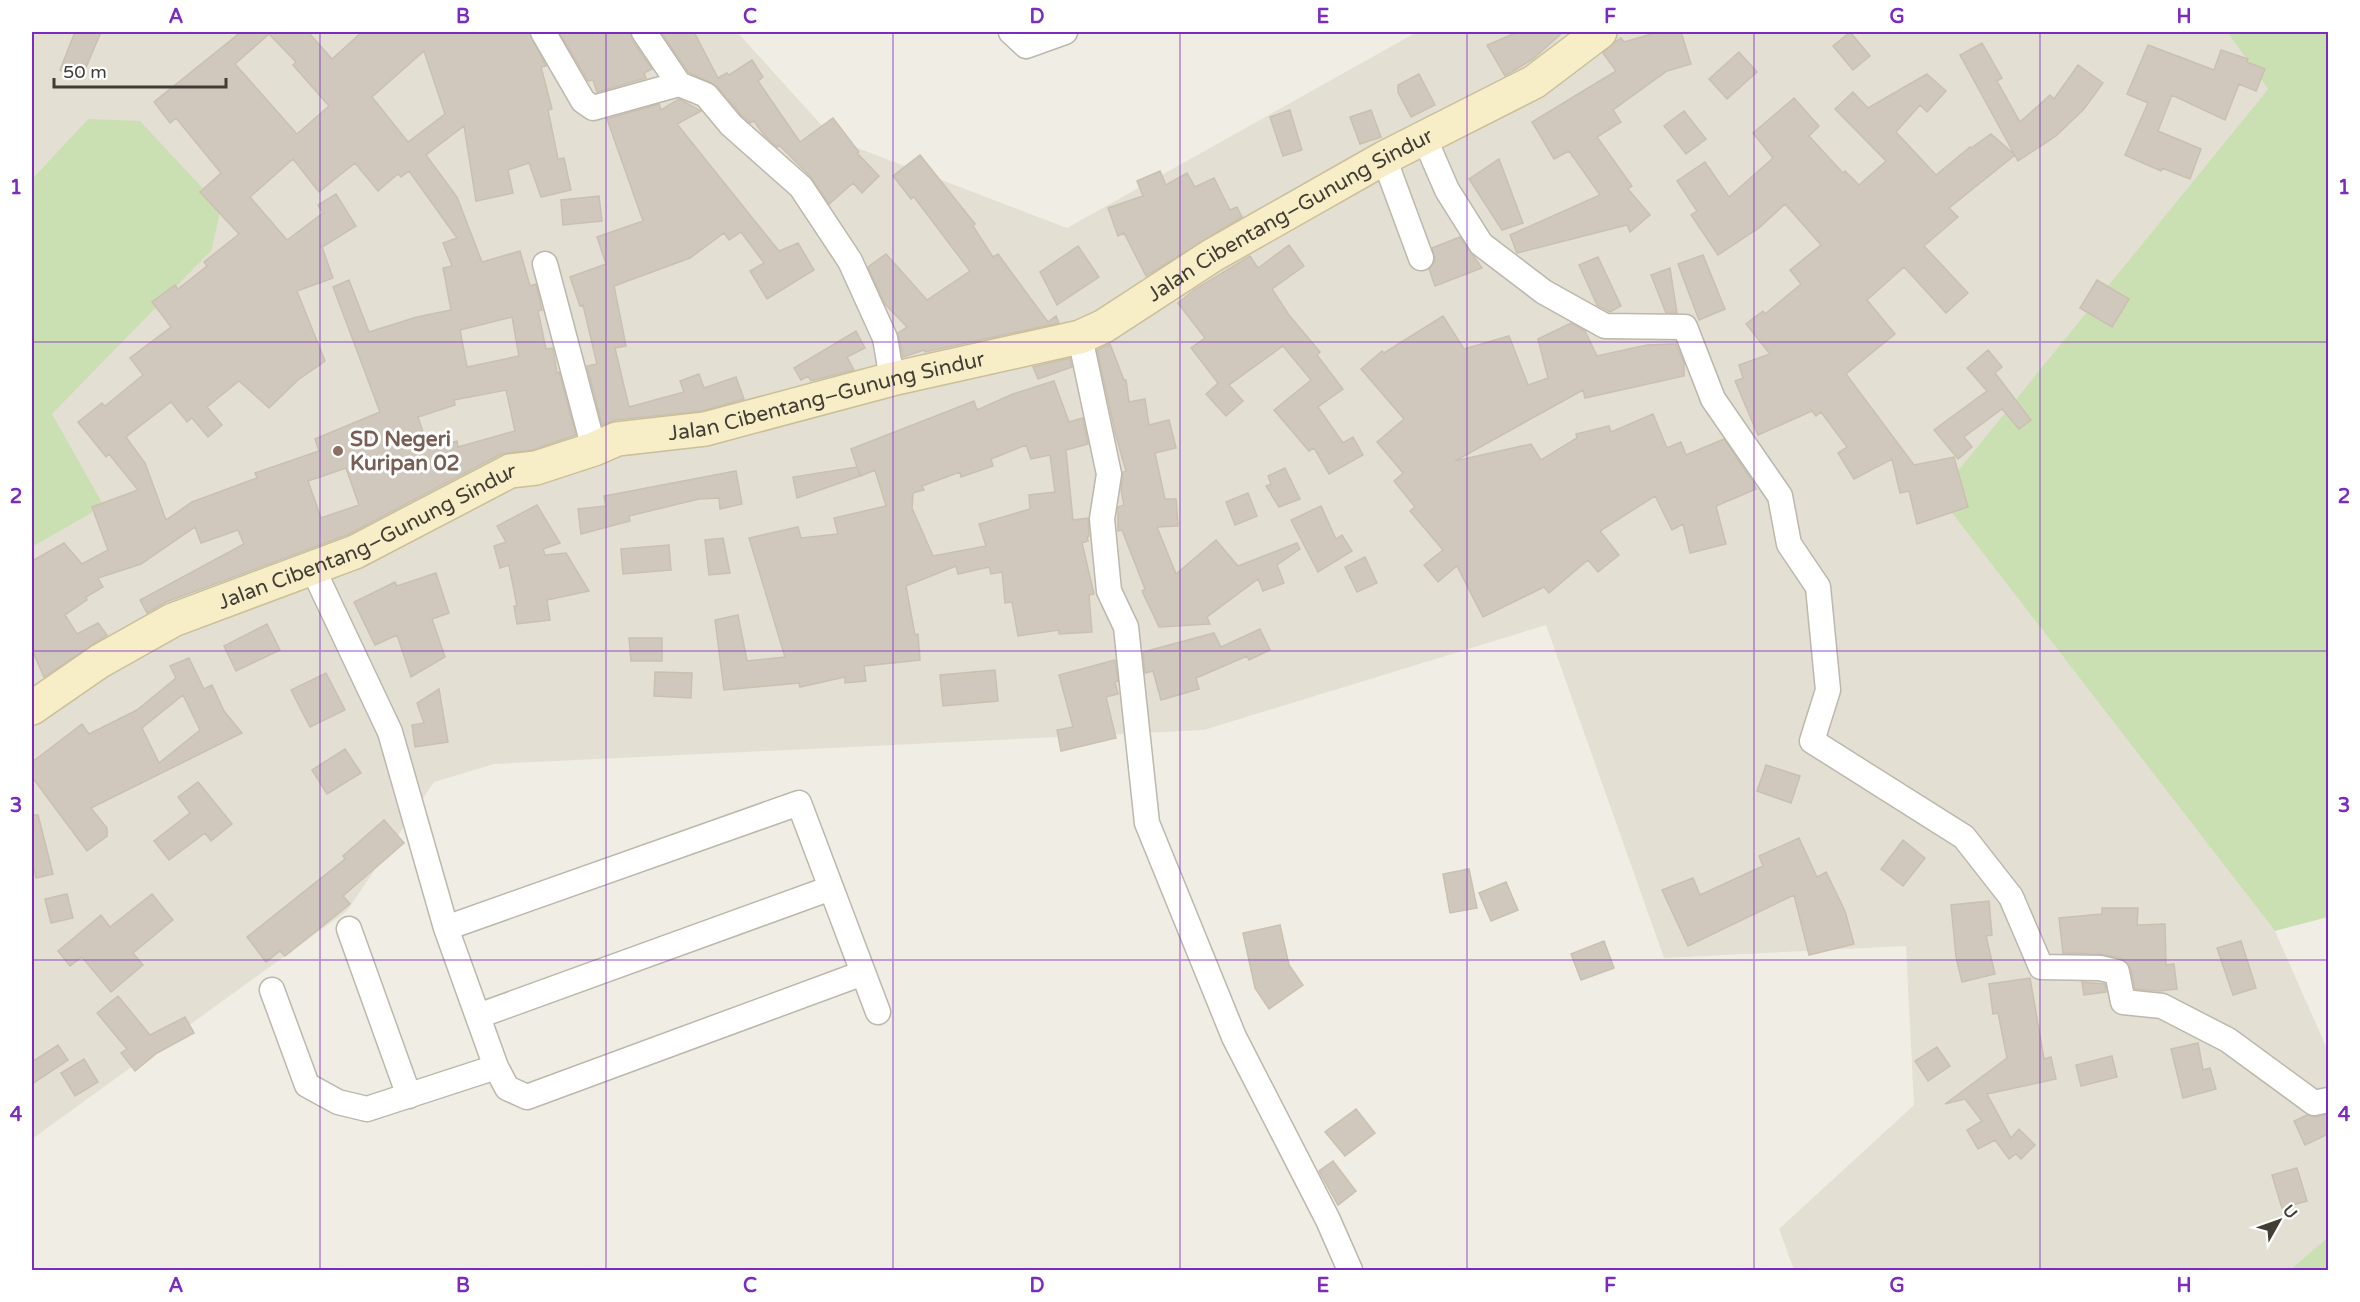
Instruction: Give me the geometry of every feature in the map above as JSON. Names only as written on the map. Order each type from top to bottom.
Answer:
[{"type":"street","points":[[543,32],[583,101],[593,108],[679,84]]},
{"type":"street","points":[[644,32],[679,84],[706,95],[731,125],[801,187],[850,261],[885,338],[892,379]]},
{"type":"street","points":[[1011,32],[1026,46],[1065,32]]},
{"type":"street","name":"Jalan Cibentang–Gunung Sindur","points":[[32,708],[100,661],[172,620],[355,552],[510,471],[536,468],[617,439],[705,429],[892,379],[1080,337],[1104,326],[1213,255],[1384,158],[1534,82],[1600,32]]},
{"type":"street","points":[[1424,137],[1447,190],[1481,244],[1544,292],[1605,326],[1685,327],[1713,399],[1779,496],[1789,544],[1818,587],[1828,690],[1812,741],[1964,837],[2011,897],[2041,966],[2100,968],[2117,972],[2123,1002],[2162,1006],[2228,1040],[2314,1102],[2328,1100]]},
{"type":"street","points":[[1384,158],[1421,258]]},
{"type":"street","points":[[545,264],[594,449]]},
{"type":"street","points":[[1080,337],[1109,474],[1102,519],[1109,591],[1126,627],[1148,823],[1234,1037],[1328,1220],[1350,1270]]},
{"type":"street","points":[[313,569],[390,732],[446,928],[496,1067],[507,1088],[527,1097],[863,973]]},
{"type":"street","points":[[446,928],[799,802],[878,1012]]},
{"type":"street","points":[[478,1016],[831,888]]},
{"type":"street","points":[[349,930],[410,1096]]},
{"type":"street","points":[[272,990],[307,1085],[338,1102],[367,1109],[496,1067]]},
{"type":"shaded area","points":[[32,32],[737,32],[834,139],[1067,228],[1417,32],[2227,32],[2268,89],[1938,495],[2275,931],[2328,1051],[2328,1237],[2290,1270],[1794,1270],[1779,1229],[1914,1105],[1906,946],[1664,958],[1546,625],[1204,730],[494,764],[434,782],[347,911],[32,1139],[32,547],[104,506],[51,414],[211,251],[88,119],[32,179]]},
{"type":"green space","points":[[2227,32],[2328,32],[2328,917],[2275,931],[1938,495],[2268,89]]},
{"type":"green space","points":[[88,119],[140,121],[221,208],[211,251],[52,414],[104,506],[32,547],[32,179]]},
{"type":"green space","points":[[2328,1237],[2328,1270],[2290,1270]]},
{"type":"building","points":[[75,32],[101,32],[81,79],[60,70]]},
{"type":"building","points":[[241,32],[308,32],[332,59],[362,32],[529,32],[546,66],[541,67],[552,109],[548,110],[558,159],[564,158],[571,190],[541,197],[529,163],[508,170],[513,193],[476,201],[464,126],[426,155],[457,197],[482,262],[520,251],[530,286],[536,284],[542,310],[538,311],[546,349],[553,348],[557,373],[559,372],[576,435],[532,450],[501,454],[347,535],[166,602],[147,613],[140,600],[244,544],[238,530],[201,543],[195,527],[141,564],[98,578],[103,587],[86,597],[87,600],[65,615],[77,634],[98,623],[107,635],[44,677],[32,650],[32,561],[64,543],[82,564],[108,550],[92,507],[138,490],[109,454],[106,457],[78,422],[102,403],[105,406],[143,375],[130,358],[171,327],[152,302],[175,285],[178,289],[207,266],[204,262],[239,234],[200,192],[221,173],[176,118],[170,123],[154,102]],"holes":[[[269,34],[296,62],[293,65],[329,106],[297,134],[235,64]],[[424,51],[445,114],[408,142],[372,97]],[[293,159],[319,192],[355,163],[378,191],[398,174],[401,177],[409,171],[457,238],[443,243],[452,266],[443,268],[451,310],[417,317],[369,332],[349,280],[333,287],[380,412],[315,439],[319,451],[255,473],[257,478],[192,502],[166,520],[145,463],[126,437],[171,402],[187,422],[192,418],[208,437],[222,425],[207,407],[239,381],[269,408],[298,380],[325,361],[297,291],[333,278],[322,247],[356,226],[336,194],[318,205],[323,213],[287,240],[250,197]],[[512,317],[519,356],[467,367],[460,330]],[[506,390],[515,431],[458,447],[457,441],[429,450],[418,417],[455,405],[454,400]],[[346,468],[359,505],[321,518],[308,481]]]},
{"type":"building","points":[[559,32],[630,32],[632,40],[652,69],[644,73],[646,78],[597,92],[593,80],[588,81]]},
{"type":"building","points":[[661,32],[694,32],[718,78],[727,73],[729,75],[752,60],[763,77],[758,81],[800,142],[833,118],[859,152],[857,153],[879,176],[862,193],[853,183],[829,204],[811,177],[780,146],[777,147],[764,135],[754,121],[750,123],[741,115],[717,86],[688,72]]},
{"type":"building","points":[[1518,32],[1563,32],[1533,59],[1505,76],[1487,45]]},
{"type":"building","points":[[1659,32],[1681,32],[1691,64],[1667,71],[1613,110],[1621,122],[1597,137],[1632,186],[1628,189],[1650,215],[1630,232],[1627,225],[1517,253],[1510,235],[1600,195],[1569,151],[1554,159],[1532,122],[1616,71],[1603,53],[1615,42],[1621,38],[1624,42]]},
{"type":"building","points":[[1850,32],[1870,56],[1853,70],[1833,46]]},
{"type":"building","points":[[1982,43],[2002,78],[1997,81],[2020,122],[2050,95],[2054,99],[2078,65],[2103,83],[2084,109],[2056,136],[2018,161],[1960,55]]},
{"type":"building","points":[[2148,45],[2214,70],[2221,50],[2248,59],[2247,62],[2265,69],[2256,91],[2239,84],[2225,120],[2172,95],[2158,131],[2201,149],[2190,179],[2162,168],[2161,171],[2125,155],[2148,103],[2127,94]]},
{"type":"building","points":[[1739,52],[1757,72],[1727,99],[1709,79]]},
{"type":"building","points":[[1419,74],[1435,105],[1411,117],[1398,92],[1398,85]]},
{"type":"building","points":[[1927,74],[1946,91],[1927,112],[1920,105],[1896,132],[1936,175],[1970,147],[1991,134],[2015,155],[1949,208],[1958,217],[1924,246],[1968,293],[1946,313],[1904,267],[1867,300],[1895,334],[1846,374],[1914,465],[1954,457],[1968,507],[1917,524],[1909,491],[1900,493],[1892,459],[1854,479],[1838,453],[1847,447],[1821,412],[1816,416],[1812,411],[1758,435],[1735,381],[1743,378],[1739,365],[1770,354],[1746,324],[1763,311],[1765,314],[1801,284],[1790,270],[1821,245],[1785,204],[1759,228],[1718,255],[1691,215],[1697,211],[1677,181],[1705,162],[1729,197],[1773,158],[1753,133],[1794,98],[1819,126],[1809,136],[1843,173],[1845,171],[1859,185],[1886,161],[1835,109],[1853,92],[1868,108]]},
{"type":"building","points":[[679,99],[701,111],[677,124],[779,251],[798,243],[814,270],[767,299],[750,271],[764,263],[741,232],[729,240],[724,233],[690,258],[614,286],[626,346],[615,348],[629,407],[684,392],[680,381],[699,374],[704,388],[736,377],[744,399],[702,411],[615,420],[602,425],[587,366],[597,364],[583,305],[580,306],[570,277],[606,264],[597,237],[643,221],[607,119],[659,104],[661,110]]},
{"type":"building","points":[[1290,110],[1302,150],[1283,156],[1270,117]]},
{"type":"building","points":[[1371,110],[1381,137],[1360,144],[1350,117]]},
{"type":"building","points":[[1684,111],[1706,139],[1686,154],[1664,126]]},
{"type":"building","points":[[920,155],[975,224],[973,226],[993,257],[998,254],[1048,322],[1056,316],[1059,323],[925,352],[924,350],[903,357],[898,333],[907,327],[885,304],[868,267],[886,254],[927,300],[970,271],[914,197],[911,199],[893,176]]},
{"type":"building","points":[[1499,159],[1523,223],[1502,230],[1469,179]]},
{"type":"building","points":[[1160,171],[1166,185],[1187,173],[1195,187],[1214,178],[1230,210],[1237,207],[1242,217],[1146,276],[1124,233],[1118,236],[1108,208],[1143,196],[1137,181]]},
{"type":"building","points":[[599,196],[602,221],[563,225],[561,200]]},
{"type":"building","points":[[1460,237],[1482,268],[1435,286],[1429,269],[1435,261],[1432,248]]},
{"type":"building","points":[[1289,245],[1304,266],[1272,289],[1289,315],[1320,352],[1317,355],[1343,389],[1318,407],[1343,443],[1353,437],[1363,455],[1329,474],[1314,448],[1309,451],[1274,410],[1311,380],[1283,346],[1229,385],[1243,401],[1226,416],[1206,394],[1218,383],[1191,348],[1205,338],[1178,303],[1194,290],[1250,256],[1258,268]]},
{"type":"building","points":[[1078,246],[1099,277],[1057,305],[1040,272]]},
{"type":"building","points":[[1703,255],[1725,309],[1699,320],[1678,264]]},
{"type":"building","points":[[1598,257],[1621,306],[1610,312],[1597,305],[1579,265]]},
{"type":"building","points":[[1670,268],[1677,313],[1666,313],[1651,275]]},
{"type":"building","points":[[2097,280],[2129,299],[2112,327],[2080,308]]},
{"type":"building","points":[[1443,316],[1464,349],[1509,336],[1528,385],[1548,378],[1538,339],[1571,323],[1585,331],[1597,356],[1647,345],[1676,344],[1684,363],[1684,376],[1585,398],[1583,390],[1455,461],[1531,444],[1541,460],[1577,438],[1576,434],[1609,426],[1611,432],[1653,414],[1667,448],[1681,442],[1686,455],[1724,439],[1753,482],[1756,489],[1716,506],[1726,544],[1690,553],[1683,524],[1672,530],[1655,496],[1600,531],[1619,555],[1598,572],[1588,560],[1549,593],[1544,587],[1483,617],[1457,566],[1438,582],[1424,565],[1443,550],[1410,511],[1415,507],[1394,481],[1403,473],[1377,442],[1404,419],[1361,369],[1382,351],[1384,353]]},
{"type":"building","points":[[856,331],[865,348],[847,357],[854,370],[811,381],[808,376],[801,380],[794,368]]},
{"type":"building","points":[[1110,344],[1124,380],[1126,380],[1129,402],[1145,399],[1149,425],[1169,420],[1176,448],[1155,453],[1165,499],[1176,499],[1178,526],[1157,527],[1176,574],[1216,540],[1238,566],[1297,543],[1300,549],[1277,565],[1284,583],[1263,591],[1258,579],[1207,617],[1210,624],[1159,627],[1142,591],[1145,589],[1122,530],[1118,531],[1118,507],[1124,505],[1121,490],[1123,472],[1126,471],[1097,350]]},
{"type":"building","points":[[1988,350],[2002,367],[1995,373],[2031,420],[2019,429],[2002,409],[1964,437],[1972,447],[1958,459],[1934,430],[1987,391],[1967,368]]},
{"type":"building","points":[[1070,358],[1072,367],[1038,379],[1033,367]]},
{"type":"building","points":[[1054,381],[1069,422],[1083,418],[1088,444],[1066,450],[1073,520],[1088,518],[1088,541],[1082,543],[1094,594],[1089,595],[1092,632],[1059,634],[1059,630],[1018,636],[1012,602],[1005,603],[1002,572],[991,574],[989,567],[958,574],[956,566],[906,586],[915,635],[918,634],[920,660],[864,666],[866,681],[845,683],[845,677],[800,687],[799,683],[724,690],[715,620],[738,615],[747,661],[785,657],[749,538],[798,527],[801,538],[838,534],[834,518],[886,506],[875,470],[861,476],[858,469],[860,476],[797,498],[793,477],[857,467],[851,449],[974,401],[977,410],[1013,394]],"holes":[[[1026,445],[1031,459],[1050,455],[1055,492],[1029,495],[1030,509],[979,524],[986,546],[933,556],[912,508],[913,493],[924,490],[922,486],[960,472],[961,477],[993,466],[991,459]]]},
{"type":"building","points":[[1285,468],[1300,499],[1279,507],[1266,486],[1271,484],[1268,476]]},
{"type":"building","points":[[736,471],[742,504],[720,509],[719,498],[699,499],[629,516],[630,521],[581,534],[578,509],[606,506],[604,496]]},
{"type":"building","points":[[1248,493],[1257,516],[1235,525],[1226,502]]},
{"type":"building","points":[[537,505],[560,543],[543,549],[545,555],[566,553],[589,591],[547,600],[550,620],[517,624],[514,606],[517,606],[509,565],[500,568],[494,546],[506,542],[497,526]]},
{"type":"building","points":[[1321,506],[1336,539],[1342,535],[1352,551],[1318,572],[1291,520]]},
{"type":"building","points":[[723,538],[730,573],[709,575],[705,540]]},
{"type":"building","points":[[669,545],[671,570],[623,574],[621,549]]},
{"type":"building","points":[[1365,557],[1377,583],[1357,592],[1345,567]]},
{"type":"building","points":[[436,573],[449,613],[432,619],[445,657],[411,677],[397,635],[375,645],[354,602],[395,582],[397,586]]},
{"type":"building","points":[[267,624],[280,650],[236,671],[224,646]]},
{"type":"building","points":[[1260,629],[1270,650],[1249,660],[1247,656],[1196,678],[1199,689],[1161,700],[1153,671],[1145,673],[1143,652],[1214,633],[1221,647]]},
{"type":"building","points":[[629,638],[662,638],[662,661],[631,661]]},
{"type":"building","points":[[189,658],[204,689],[212,685],[224,711],[242,733],[91,808],[107,828],[107,836],[87,851],[32,777],[32,762],[82,724],[89,734],[137,710],[176,678],[170,666]],"holes":[[[183,695],[200,730],[159,763],[142,728]]]},
{"type":"building","points":[[1115,660],[1118,681],[1115,682],[1118,694],[1106,697],[1116,738],[1061,751],[1057,730],[1073,727],[1059,675]]},
{"type":"building","points":[[995,670],[998,701],[943,706],[940,675]]},
{"type":"building","points":[[655,672],[692,673],[691,698],[654,696]]},
{"type":"building","points":[[326,673],[345,710],[310,727],[291,690]]},
{"type":"building","points":[[439,689],[448,742],[415,747],[412,725],[424,723],[417,703]]},
{"type":"building","points":[[345,749],[361,773],[327,794],[312,770]]},
{"type":"building","points":[[1766,765],[1800,776],[1791,803],[1757,791]]},
{"type":"building","points":[[198,782],[232,824],[211,841],[205,833],[169,860],[154,841],[190,813],[178,797]]},
{"type":"building","points":[[32,815],[38,815],[53,874],[36,878],[32,860]]},
{"type":"building","points":[[384,820],[404,843],[343,896],[350,904],[285,956],[280,951],[266,962],[247,937],[345,859],[343,856]]},
{"type":"building","points":[[1799,838],[1817,877],[1826,872],[1845,911],[1854,944],[1809,955],[1794,895],[1688,946],[1662,890],[1693,878],[1700,895],[1763,866],[1759,856]]},
{"type":"building","points":[[1903,840],[1925,858],[1903,886],[1881,869]]},
{"type":"building","points":[[1469,869],[1477,908],[1450,913],[1443,874]]},
{"type":"building","points":[[1506,882],[1518,910],[1491,921],[1479,893]]},
{"type":"building","points":[[67,894],[73,918],[51,923],[45,899]]},
{"type":"building","points":[[152,894],[173,920],[133,953],[143,965],[111,992],[82,957],[70,966],[58,951],[101,915],[110,927]]},
{"type":"building","points":[[1989,901],[1992,935],[1986,936],[1995,974],[1962,982],[1956,957],[1951,905]]},
{"type":"building","points":[[2102,908],[2138,908],[2137,925],[2165,924],[2166,965],[2174,964],[2177,989],[2159,991],[2135,989],[2131,969],[2121,958],[2100,954],[2063,953],[2059,918],[2102,914]]},
{"type":"building","points":[[1280,925],[1289,965],[1303,985],[1269,1009],[1255,988],[1243,933]]},
{"type":"building","points":[[1604,941],[1614,968],[1581,980],[1571,954]]},
{"type":"building","points":[[2241,941],[2256,988],[2233,995],[2217,948]]},
{"type":"building","points":[[2030,978],[2044,1059],[2051,1057],[2056,1079],[1987,1094],[2011,1138],[2019,1129],[2035,1145],[2021,1159],[2016,1154],[2009,1159],[1995,1140],[1978,1149],[1967,1130],[1982,1121],[1965,1099],[1945,1104],[2007,1058],[1998,1013],[1993,1014],[1989,984]]},
{"type":"building","points":[[2082,982],[2105,984],[2106,992],[2084,995]]},
{"type":"building","points":[[118,996],[150,1035],[185,1017],[194,1033],[157,1053],[135,1071],[121,1053],[127,1049],[97,1013]]},
{"type":"building","points":[[2198,1043],[2203,1070],[2210,1068],[2216,1089],[2183,1098],[2171,1049]]},
{"type":"building","points":[[58,1045],[68,1060],[32,1084],[32,1062]]},
{"type":"building","points":[[1937,1047],[1950,1066],[1928,1081],[1915,1061]]},
{"type":"building","points":[[2112,1056],[2117,1077],[2081,1086],[2076,1065]]},
{"type":"building","points":[[84,1059],[98,1082],[75,1096],[61,1073]]},
{"type":"building","points":[[1356,1109],[1375,1133],[1345,1156],[1325,1132]]},
{"type":"building","points":[[2328,1114],[2328,1134],[2305,1145],[2294,1121],[2307,1115],[2317,1117]]},
{"type":"building","points":[[1333,1161],[1356,1191],[1338,1205],[1319,1171]]},
{"type":"building","points":[[2297,1168],[2307,1201],[2282,1208],[2272,1175]]},
{"type":"place","name":"SD Negeri Kuripan 02","points":[[338,451]]}]
